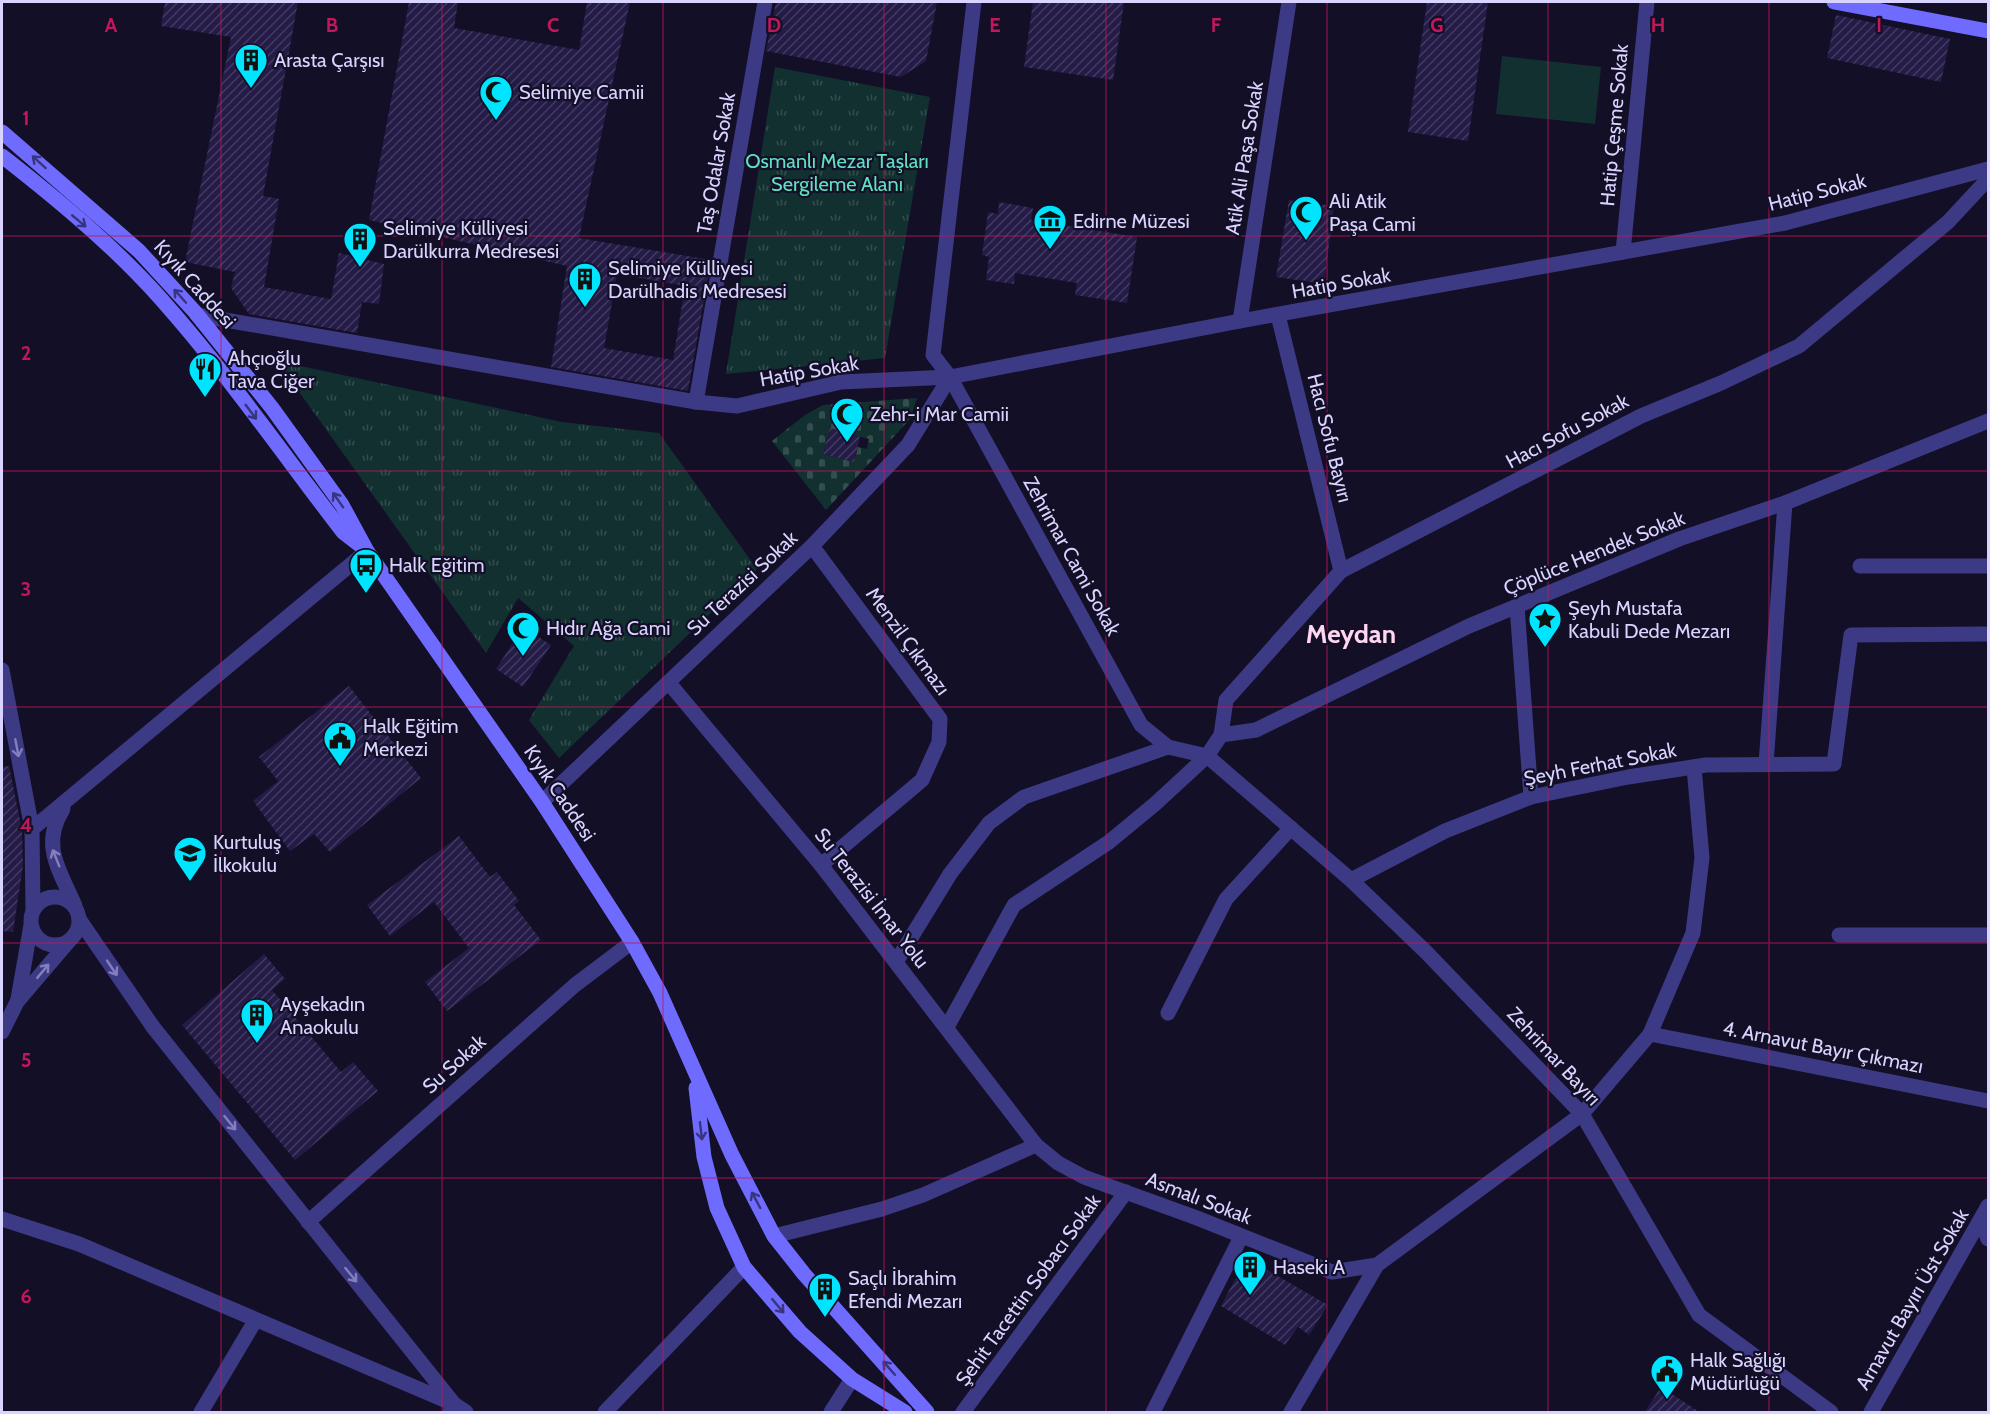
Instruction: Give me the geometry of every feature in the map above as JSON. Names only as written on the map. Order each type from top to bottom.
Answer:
[{"type":"main road","points":[[1834,2],[1867,5],[1989,31]]},
{"type":"main road","name":"Kıyık Caddesi","points":[[2,132],[139,251],[197,315],[272,408],[342,505],[367,551],[542,801],[632,942],[660,993],[732,1155],[774,1236],[804,1274],[927,1413]]},
{"type":"main road","name":"Kıyık Caddesi","points":[[2,156],[116,252],[160,297],[199,344],[343,532],[367,551]]},
{"type":"main road","name":"Kıyık Caddesi","points":[[695,1073],[704,1157],[717,1208],[744,1267],[800,1332],[852,1379],[905,1413]]},
{"type":"street","name":"Taş Odalar Sokak","points":[[696,402],[765,2]]},
{"type":"street","name":"Zehrimar Cami Sokak","points":[[974,2],[933,356],[950,377],[1141,725],[1168,747]]},
{"type":"street","name":"Atik Ali Paşa Sokak","points":[[1240,321],[1289,2]]},
{"type":"street","name":"Hatip Çeşme Sokak","points":[[1623,252],[1647,2]]},
{"type":"street","name":"Hatip Sokak","points":[[197,315],[696,402],[737,406],[841,382],[950,377],[1240,321],[1785,223],[1989,169]]},
{"type":"street","name":"Hacı Sofu Sokak","points":[[947,1027],[1014,905],[1109,842],[1155,804],[1206,756],[1221,735],[1226,700],[1341,571],[1641,416],[1721,383],[1799,346],[1948,222],[1989,179]]},
{"type":"street","name":"Hacı Sofu Bayırı","points":[[1278,315],[1341,571]]},
{"type":"street","name":"Su Terazisi Sokak","points":[[542,801],[812,546],[908,445],[950,377]]},
{"type":"street","name":"Çöplüce Hendek Sokak","points":[[1221,735],[1256,730],[1469,626],[1679,539],[1785,503],[1989,421]]},
{"type":"street","points":[[1766,764],[1785,503]]},
{"type":"street","name":"Menzil Çıkmazı","points":[[812,546],[940,719],[939,742],[922,780],[821,865]]},
{"type":"street","points":[[32,829],[367,551]]},
{"type":"street","points":[[1860,566],[1989,566]]},
{"type":"street","points":[[1517,606],[1531,797]]},
{"type":"street","name":"Şeyh Ferhat Sokak","points":[[1351,880],[1445,831],[1531,797],[1628,777],[1694,767],[1834,764],[1851,635],[1989,634]]},
{"type":"street","points":[[2,670],[32,829],[33,909],[17,1002]]},
{"type":"street","name":"Su Terazisi İmar Yolu","points":[[669,683],[821,865],[1036,1145]]},
{"type":"street","points":[[896,962],[950,874],[989,823],[1024,797],[1168,747],[1206,756]]},
{"type":"street","name":"Zehrimar Bayırı","points":[[1206,756],[1351,880],[1426,952],[1582,1114],[1699,1315],[1831,1413]]},
{"type":"street","name":"Asmalı Sokak","points":[[1036,1145],[1058,1163],[1084,1177],[1332,1272],[1377,1265],[1582,1114],[1650,1034],[1694,933],[1702,858],[1694,767]]},
{"type":"street","points":[[2,1032],[17,1002],[75,935],[78,916],[51,848],[55,822],[67,801]]},
{"type":"street","points":[[1168,1013],[1226,899],[1291,828]]},
{"type":"street","points":[[33,909],[44,899],[52,897],[67,900],[153,1027],[457,1410]]},
{"type":"street","points":[[31,925],[39,939],[46,944],[62,944],[70,940]]},
{"type":"street","points":[[1839,935],[1989,935]]},
{"type":"street","name":"Su Sokak","points":[[308,1222],[575,985],[632,942]]},
{"type":"street","points":[[2,998],[17,1002]]},
{"type":"street","name":"4. Arnavut Bayır Çıkmazı","points":[[1650,1034],[1989,1101]]},
{"type":"street","points":[[774,1236],[882,1209],[923,1195],[1036,1145]]},
{"type":"street","name":"Şehit Tacettin Sobacı Sokak","points":[[963,1413],[1126,1192]]},
{"type":"street","name":"Arnavut Bayırı Üst Sokak","points":[[1871,1413],[1989,1206]]},
{"type":"street","points":[[2,1219],[79,1244],[457,1410]]},
{"type":"street","points":[[1981,1221],[1989,1239]]},
{"type":"street","points":[[1153,1413],[1240,1237]]},
{"type":"street","points":[[1291,1413],[1377,1265]]},
{"type":"street","points":[[604,1413],[744,1267]]},
{"type":"street","points":[[201,1413],[255,1321]]},
{"type":"street","points":[[831,1413],[852,1379]]},
{"type":"green space","points":[[1502,56],[1601,67],[1595,124],[1496,114]]},
{"type":"green space","name":"Osmanlı Mezar Taşları Sergileme Alanı","points":[[775,67],[930,97],[885,358],[726,374]]},
{"type":"green space","points":[[277,361],[562,422],[659,433],[757,569],[559,758],[529,720],[574,646],[518,598],[486,653]]},
{"type":"green space","points":[[917,398],[910,419],[826,510],[772,441],[805,415],[823,405]],"holes":[[[830,429],[869,439],[867,449],[858,447],[854,462],[823,454]]]},
{"type":"building","points":[[165,2],[298,2],[263,196],[279,199],[264,287],[331,299],[339,253],[384,264],[379,304],[362,302],[357,333],[249,314],[231,288],[235,272],[185,262],[231,37],[161,26]]},
{"type":"building","name":"Selimiye Camii","points":[[409,2],[458,2],[454,28],[579,50],[587,2],[630,2],[579,238],[711,260],[688,391],[551,367],[567,266],[369,220]],"holes":[[[617,274],[685,286],[673,360],[604,348]]]},
{"type":"building","points":[[776,2],[937,2],[926,61],[901,77],[766,51]]},
{"type":"building","points":[[1033,2],[1124,2],[1113,80],[1024,67]]},
{"type":"building","points":[[1427,2],[1488,2],[1468,141],[1408,132]]},
{"type":"building","points":[[1836,15],[1950,39],[1941,82],[1827,58]]},
{"type":"building","name":"Ali Atik Paşa Cami","points":[[1289,200],[1334,206],[1324,284],[1276,277]]},
{"type":"building","points":[[999,202],[1033,208],[1031,220],[1137,237],[1127,303],[1075,295],[1077,283],[1015,273],[1014,284],[986,280],[989,257],[982,255],[988,212],[998,214]]},
{"type":"building","name":"Zehr-i Mar Camii","points":[[830,428],[860,437],[854,462],[823,454]]},
{"type":"building","name":"Hıdır Ağa Cami","points":[[523,627],[551,645],[523,687],[496,669]]},
{"type":"building","name":"Halk Eğitim Merkezi","points":[[349,686],[421,778],[330,852],[314,834],[290,851],[253,801],[278,781],[259,757]]},
{"type":"building","points":[[9,766],[22,830],[23,865],[13,932],[2,931],[2,767]]},
{"type":"building","points":[[459,836],[490,877],[497,872],[519,901],[514,905],[541,940],[447,1011],[425,982],[469,948],[434,902],[390,936],[367,905]]},
{"type":"building","name":"Ayşekadın Anaokulu","points":[[264,954],[285,979],[272,990],[341,1072],[353,1062],[378,1091],[295,1160],[182,1025]]},
{"type":"building","points":[[1246,1258],[1328,1305],[1309,1335],[1298,1327],[1285,1345],[1221,1306]]},
{"type":"building","name":"Halk Sağlığı Müdürlüğü","points":[[1661,1387],[1701,1413],[1644,1413]]},
{"type":"place","name":"Arasta Çarşısı","points":[[251,89]]},
{"type":"place","name":"Selimiye Camii","points":[[496,121]]},
{"type":"place","name":"Ali Atik Paşa Cami","points":[[1306,241]]},
{"type":"place","name":"Edirne Müzesi","points":[[1050,250]]},
{"type":"place","name":"Selimiye Külliyesi Darülkurra Medresesi","points":[[360,268]]},
{"type":"place","name":"Selimiye Külliyesi Darülhadis Medresesi","points":[[585,308]]},
{"type":"place","name":"Ahçıoğlu Tava Ciğer","points":[[205,398]]},
{"type":"place","name":"Zehr-i Mar Camii","points":[[847,443]]},
{"type":"place","name":"Halk Eğitim","points":[[366,594]]},
{"type":"place","name":"Şeyh Mustafa Kabuli Dede Mezarı","points":[[1545,648]]},
{"type":"place","name":"Hıdır Ağa Cami","points":[[523,657]]},
{"type":"place","name":"Halk Eğitim Merkezi","points":[[340,767]]},
{"type":"place","name":"Kurtuluş İlkokulu","points":[[190,882]]},
{"type":"place","name":"Ayşekadın Anaokulu","points":[[257,1044]]},
{"type":"place","name":"Haseki A","points":[[1250,1296]]},
{"type":"place","name":"Saçlı İbrahim Efendi Mezarı","points":[[825,1318]]},
{"type":"place","name":"Halk Sağlığı Müdürlüğü","points":[[1667,1400]]},
{"type":"district","name":"Meydan","points":[[1351,634]]}]
